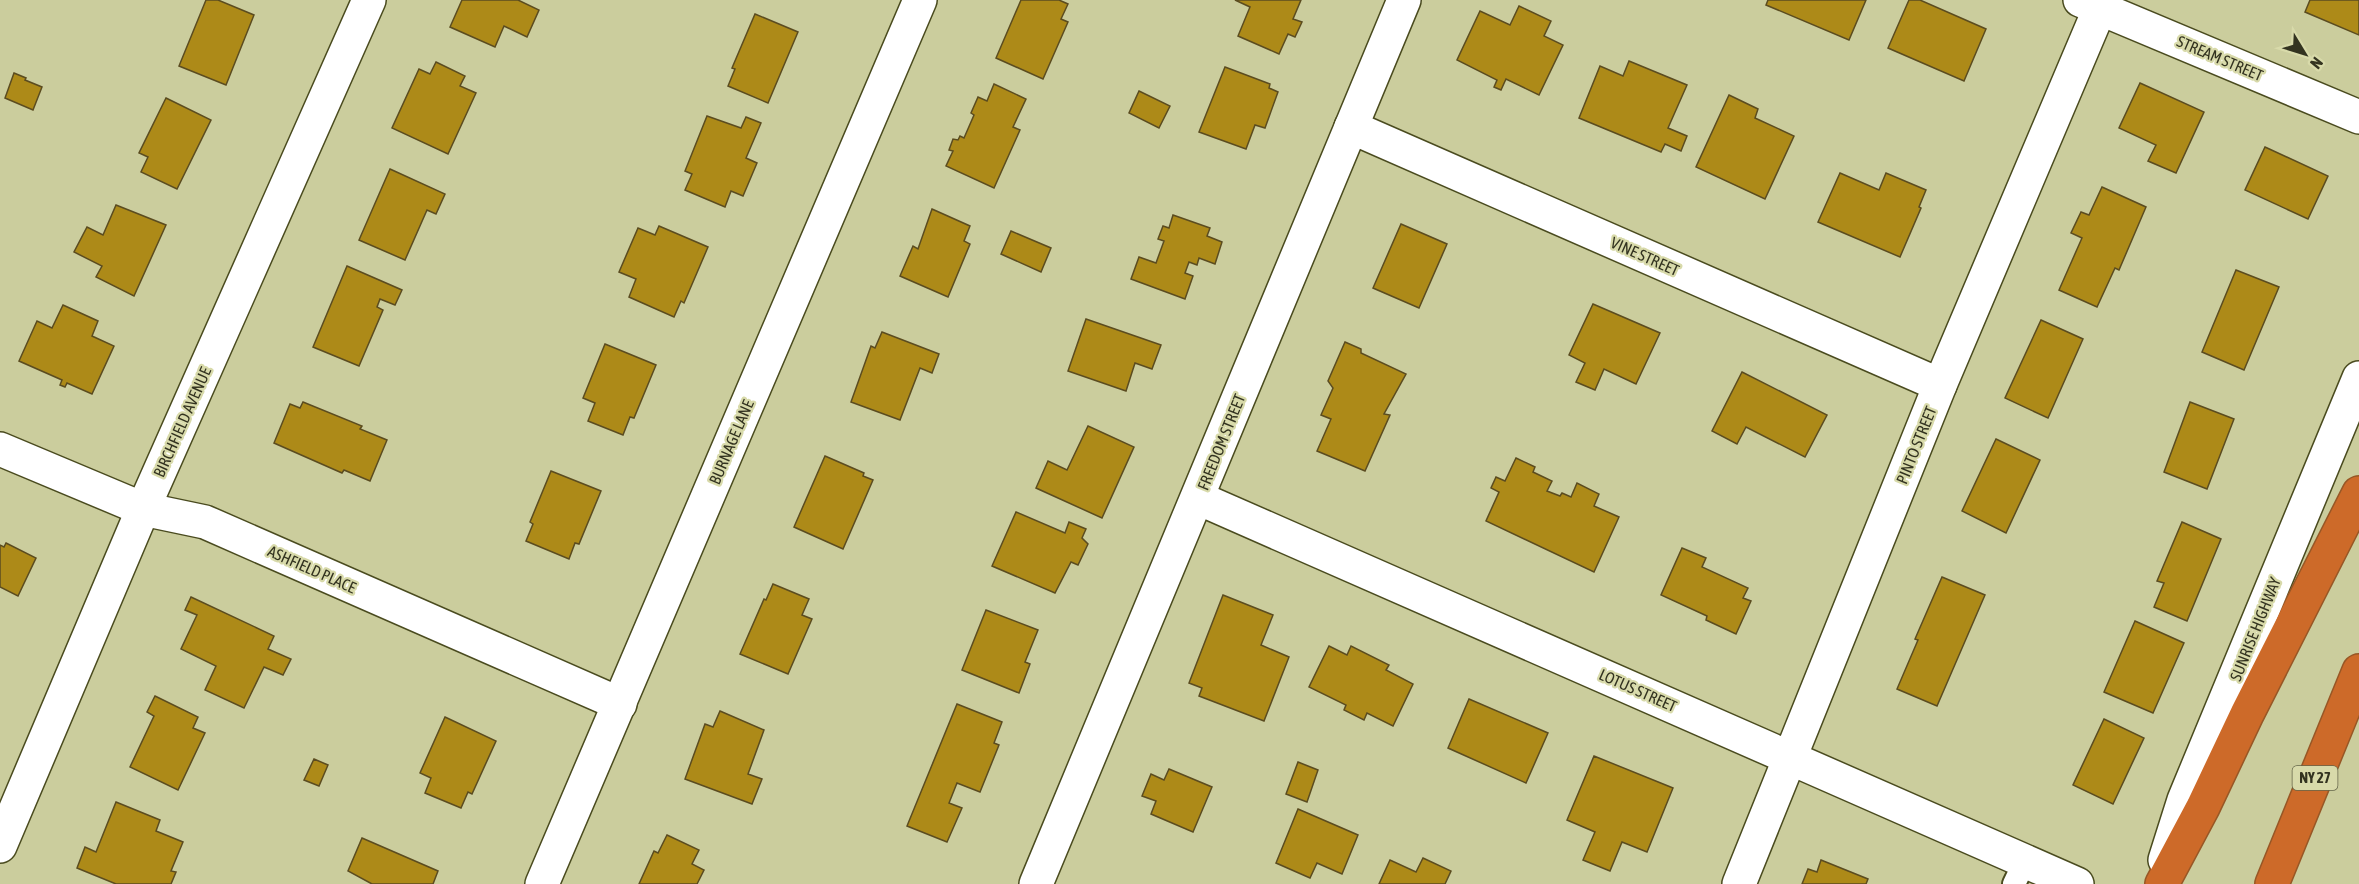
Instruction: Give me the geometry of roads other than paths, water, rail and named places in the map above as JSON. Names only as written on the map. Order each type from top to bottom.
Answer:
[{"type":"highway","points":[[2160,884],[2203,807],[2242,724],[2359,494]]},
{"type":"highway","name":"NY 27","points":[[2272,884],[2359,671]]},
{"type":"street","name":"BIRCHFIELD AVENUE","points":[[0,846],[143,509],[369,0]]},
{"type":"street","name":"BURNAGE LANE","points":[[542,884],[920,0]]},
{"type":"street","name":"FREEDOM STREET","points":[[1040,882],[1404,0]]},
{"type":"street","name":"STREAM STREET","points":[[2090,4],[2359,117]]},
{"type":"street","name":"PINTO STREET","points":[[1739,884],[1940,385],[2090,4]]},
{"type":"street","name":"VINE STREET","points":[[1351,127],[1940,385]]},
{"type":"street","name":"SUNRISE HIGHWAY","points":[[2160,884],[2184,800],[2359,378]]},
{"type":"street","name":"ASHFIELD PLACE","points":[[0,449],[143,509],[205,522],[620,704]]},
{"type":"street","name":"LOTUS STREET","points":[[1198,498],[1791,757],[2020,872],[2078,884]]}]
